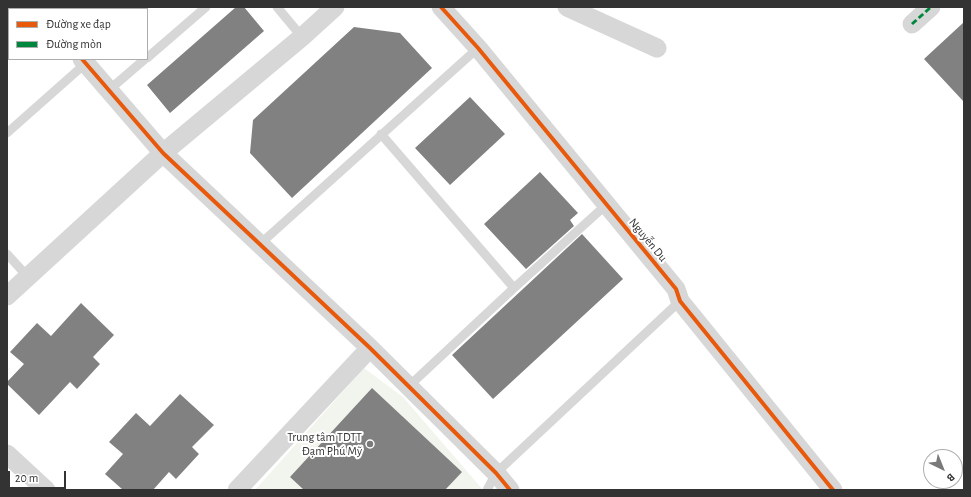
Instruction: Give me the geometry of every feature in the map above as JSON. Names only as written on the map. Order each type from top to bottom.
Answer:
[{"type":"street","points":[[7,296],[163,153],[302,37],[335,7]]},
{"type":"street","name":"Nguyễn Du","points":[[441,7],[478,48],[676,289],[680,301],[833,490]]},
{"type":"street","points":[[567,7],[657,48]]},
{"type":"street","points":[[912,24],[931,7]]},
{"type":"street","points":[[84,61],[163,153],[370,348],[496,473],[510,490]]},
{"type":"street","points":[[237,490],[370,348]]},
{"type":"street","points":[[7,454],[46,490]]},
{"type":"lane","points":[[39,8],[43,7]]},
{"type":"lane","points":[[148,56],[206,7]]},
{"type":"lane","points":[[277,7],[302,37]]},
{"type":"lane","points":[[260,244],[478,48]]},
{"type":"lane","points":[[109,90],[144,60]]},
{"type":"lane","points":[[7,133],[84,61]]},
{"type":"lane","points":[[381,134],[514,288]]},
{"type":"lane","points":[[409,386],[606,205]]},
{"type":"lane","points":[[7,254],[28,277]]},
{"type":"lane","points":[[487,490],[496,473],[680,301]]},
{"type":"shaded area","name":"Trung tâm TDTT Đạm Phú Mỹ","points":[[364,368],[403,397],[483,490],[255,490]]},
{"type":"building","points":[[236,7],[244,7],[264,31],[170,113],[147,85]]},
{"type":"building","points":[[964,22],[964,102],[924,59]]},
{"type":"building","points":[[354,27],[400,33],[432,68],[292,198],[250,153],[253,120]]},
{"type":"building","points":[[470,97],[505,134],[450,185],[415,148]]},
{"type":"building","points":[[540,172],[578,213],[570,220],[574,226],[526,269],[484,224]]},
{"type":"building","points":[[582,234],[623,279],[493,399],[452,355]]},
{"type":"building","points":[[81,303],[114,335],[93,357],[100,364],[77,389],[70,382],[39,415],[7,384],[7,382],[24,364],[10,352],[37,323],[51,336]]},
{"type":"building","name":"Trung tâm TDTT Đạm Phú Mỹ","points":[[372,388],[462,472],[445,490],[304,490],[290,477]]},
{"type":"building","points":[[180,394],[214,425],[192,447],[199,454],[176,479],[169,472],[153,490],[123,490],[105,474],[123,454],[109,442],[136,413],[150,426]]},
{"type":"marked path","points":[[912,24],[931,7]]},
{"type":"cycle path","points":[[441,7],[478,48],[676,289],[680,301],[833,490]]},
{"type":"cycle path","points":[[83,60],[163,153],[370,348],[496,473],[510,490]]},
{"type":"place","name":"Trung tâm TDTT Đạm Phú Mỹ","points":[[370,444]]}]
